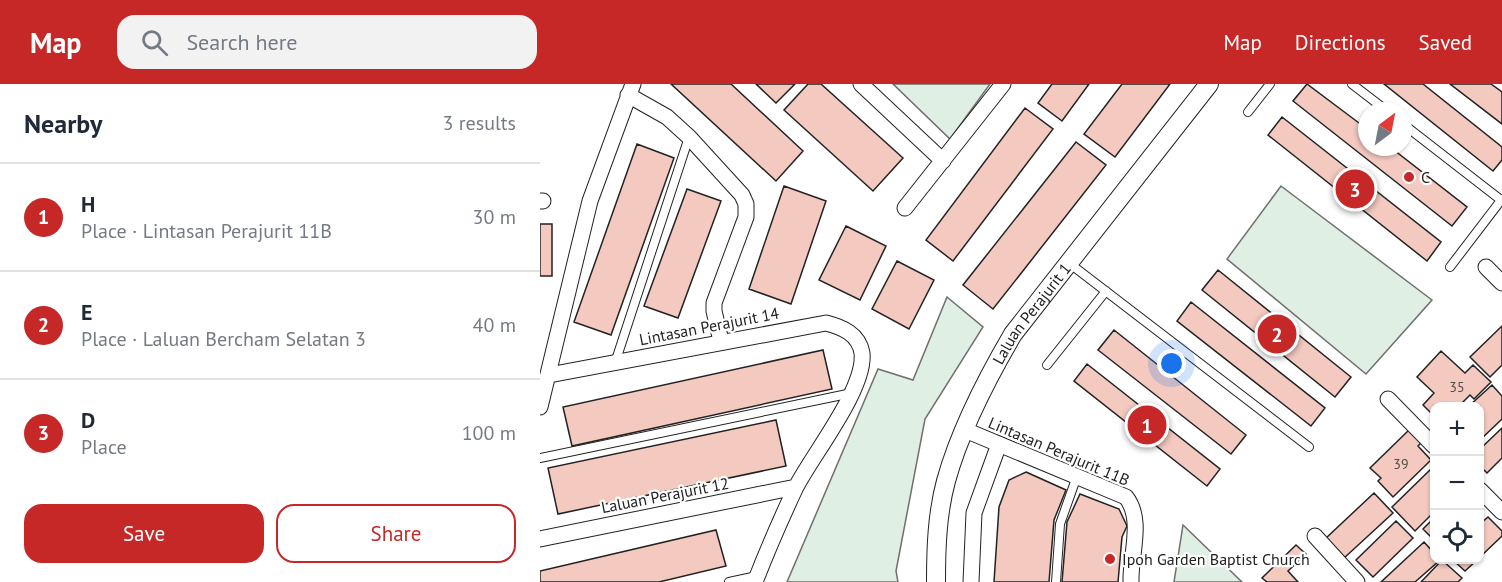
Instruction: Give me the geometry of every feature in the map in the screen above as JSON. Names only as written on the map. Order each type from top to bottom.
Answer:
[{"type":"street","points":[[861,84],[943,160]]},
{"type":"street","points":[[905,208],[1004,84]]},
{"type":"street","name":"Laluan Perajurit 1","points":[[936,582],[936,540],[945,481],[989,375],[1013,334],[1209,84]]},
{"type":"street","points":[[540,407],[590,201],[630,90],[667,117],[689,137],[742,195],[746,204],[746,217],[714,303],[721,340]]},
{"type":"street","points":[[1486,267],[1502,282]]},
{"type":"street","name":"Lintasan Perajurit 14","points":[[549,375],[721,340],[826,323],[841,326],[850,332],[862,353],[861,368],[852,393]]},
{"type":"street","points":[[756,579],[796,487],[852,393]]},
{"type":"street","points":[[1388,399],[1430,442]]},
{"type":"street","name":"Lintasan Perajurit 11B","points":[[965,430],[1117,492],[1132,504],[1135,531],[1131,582]]},
{"type":"street","points":[[971,582],[974,513],[999,444]]},
{"type":"street","name":"Laluan Perajurit 12","points":[[540,539],[796,487]]},
{"type":"street","points":[[1484,495],[1502,513]]},
{"type":"street","points":[[1315,536],[1357,582]]},
{"type":"lane","points":[[1248,112],[1270,84]]},
{"type":"lane","points":[[1352,84],[1375,102]]},
{"type":"lane","points":[[1412,131],[1502,200],[1450,267]]},
{"type":"lane","points":[[615,363],[689,137]]},
{"type":"lane","points":[[1069,263],[1309,447]]},
{"type":"lane","points":[[1047,365],[1106,291]]},
{"type":"lane","points":[[540,458],[852,393]]},
{"type":"lane","points":[[1056,582],[1060,525],[1077,476]]},
{"type":"lane","points":[[729,582],[756,579]]},
{"type":"green space","points":[[893,84],[990,84],[950,139]]},
{"type":"green space","points":[[1281,186],[1432,300],[1366,374],[1227,259]]},
{"type":"green space","points":[[947,297],[983,327],[925,419],[896,571],[898,582],[787,582],[878,369],[913,380]]},
{"type":"green space","points":[[1183,525],[1242,582],[1174,582]]},
{"type":"building","points":[[671,84],[731,84],[803,151],[776,181]]},
{"type":"building","points":[[756,84],[795,84],[776,103]]},
{"type":"building","points":[[808,84],[821,84],[903,158],[873,191],[784,110]]},
{"type":"building","points":[[1052,84],[1089,84],[1062,121],[1038,103]]},
{"type":"building","points":[[1122,84],[1170,84],[1115,157],[1084,134]]},
{"type":"building","name":"C","points":[[1307,84],[1358,122],[1358,152],[1293,101]]},
{"type":"building","points":[[1384,84],[1423,84],[1502,147],[1502,160],[1493,171],[1412,106],[1412,102],[1407,102]]},
{"type":"building","points":[[1450,84],[1491,84],[1502,92],[1502,124]]},
{"type":"building","points":[[1025,108],[1053,129],[953,261],[926,240]]},
{"type":"building","points":[[1282,117],[1441,242],[1427,261],[1268,135]]},
{"type":"building","points":[[1076,142],[1106,165],[993,309],[963,285]]},
{"type":"building","points":[[637,144],[674,158],[611,335],[574,322]]},
{"type":"building","name":"C","points":[[1363,156],[1402,156],[1467,207],[1452,226]]},
{"type":"building","points":[[784,186],[826,201],[791,304],[749,289]]},
{"type":"building","points":[[687,189],[721,201],[678,318],[644,306]]},
{"type":"building","points":[[540,224],[552,224],[552,276],[540,276]]},
{"type":"building","points":[[846,226],[886,246],[860,300],[819,280]]},
{"type":"building","points":[[897,261],[934,280],[909,329],[872,309]]},
{"type":"building","points":[[1218,270],[1351,377],[1335,397],[1202,290]]},
{"type":"building","points":[[1191,302],[1325,408],[1311,426],[1177,321]]},
{"type":"building","points":[[1502,326],[1502,365],[1490,377],[1470,357]]},
{"type":"building","points":[[1114,330],[1246,435],[1231,454],[1098,350]]},
{"type":"building","points":[[823,350],[832,389],[572,446],[563,407]]},
{"type":"building","points":[[1441,351],[1465,373],[1473,365],[1491,382],[1474,399],[1470,395],[1463,402],[1430,402],[1430,412],[1423,405],[1434,393],[1417,377]]},
{"type":"building","points":[[1087,364],[1220,469],[1207,486],[1074,381]]},
{"type":"building","points":[[1492,385],[1502,396],[1502,419],[1484,436],[1484,402],[1473,402]]},
{"type":"building","points":[[776,420],[786,466],[558,514],[548,468]]},
{"type":"building","points":[[1411,428],[1423,441],[1418,446],[1430,459],[1393,497],[1378,481],[1381,478],[1370,468]]},
{"type":"building","points":[[1502,428],[1502,458],[1487,473],[1484,470],[1484,445]]},
{"type":"building","points":[[1430,470],[1430,516],[1415,531],[1392,507]]},
{"type":"building","points":[[1026,472],[1066,490],[1054,520],[1049,582],[994,582],[999,507],[1009,480]]},
{"type":"building","points":[[1374,493],[1393,513],[1343,559],[1325,539]]},
{"type":"building","points":[[1080,494],[1119,509],[1127,526],[1122,537],[1118,582],[1062,582],[1067,522]]},
{"type":"building","points":[[1488,517],[1502,531],[1502,536],[1484,553],[1484,520]]},
{"type":"building","points":[[1396,521],[1413,538],[1373,577],[1356,560]]},
{"type":"building","points":[[1430,522],[1430,536],[1423,529]]},
{"type":"building","points":[[716,530],[726,566],[659,582],[540,582],[540,571]]},
{"type":"building","points":[[1424,542],[1430,549],[1430,564],[1435,564],[1415,582],[1381,582]]},
{"type":"building","points":[[1296,545],[1306,554],[1288,571],[1298,582],[1267,582],[1262,578]]},
{"type":"building","points":[[1438,564],[1446,564],[1462,578],[1458,582],[1421,582]]},
{"type":"building","points":[[1457,564],[1473,564],[1465,571]]},
{"type":"place","name":"C","points":[[1409,177]]},
{"type":"place","name":"D","points":[[1355,189]]},
{"type":"place","name":"E","points":[[1277,334]]},
{"type":"place","name":"H","points":[[1147,425]]},
{"type":"place","name":"Ipoh Garden Baptist Church","points":[[1110,559]]}]
